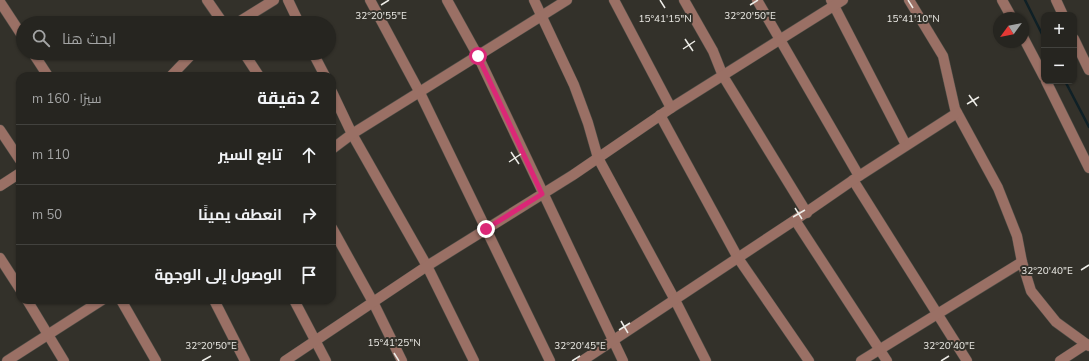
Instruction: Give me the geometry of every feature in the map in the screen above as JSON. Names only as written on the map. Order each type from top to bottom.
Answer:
[{"type":"street","points":[[207,0],[218,16]]},
{"type":"street","points":[[248,16],[274,0]]},
{"type":"street","points":[[288,0],[296,16]]},
{"type":"street","points":[[370,0],[420,93],[550,361]]},
{"type":"street","points":[[447,0],[478,56],[542,194],[623,361]]},
{"type":"street","points":[[534,0],[574,85],[588,123],[598,158],[675,300],[706,361]]},
{"type":"street","points":[[336,146],[352,134],[567,0]]},
{"type":"street","points":[[614,0],[671,108]]},
{"type":"street","points":[[684,0],[713,52],[723,76],[806,212]]},
{"type":"street","points":[[756,0],[856,178],[967,361]]},
{"type":"street","points":[[285,361],[427,266],[542,194],[671,108],[779,40],[832,3],[843,0]]},
{"type":"street","points":[[909,0],[942,56],[953,103],[957,113],[996,183],[1017,236],[1022,262],[1031,291],[1046,313],[1067,332],[1087,345],[1060,361]]},
{"type":"street","points":[[1002,0],[1009,12]]},
{"type":"street","points":[[1056,0],[1061,12]]},
{"type":"street","points":[[0,2],[16,26]]},
{"type":"street","points":[[832,3],[906,145]]},
{"type":"street","points":[[1077,45],[1089,70]]},
{"type":"street","points":[[1029,48],[1041,71]]},
{"type":"street","points":[[38,60],[45,72]]},
{"type":"street","points":[[175,72],[186,60]]},
{"type":"street","points":[[249,60],[256,72]]},
{"type":"street","points":[[317,60],[322,72]]},
{"type":"street","points":[[1047,84],[1089,168]]},
{"type":"street","points":[[336,100],[352,134],[427,266],[474,361]]},
{"type":"street","points":[[582,361],[796,220],[856,178],[957,113]]},
{"type":"street","points":[[660,116],[738,258],[810,361]]},
{"type":"street","points":[[0,130],[16,154]]},
{"type":"street","points":[[0,186],[16,176]]},
{"type":"street","points":[[796,220],[887,361]]},
{"type":"street","points":[[336,235],[373,302],[402,361]]},
{"type":"street","points":[[0,258],[16,283]]},
{"type":"street","points":[[861,361],[1022,262]]},
{"type":"street","points":[[30,304],[64,361]]},
{"type":"street","points":[[7,361],[96,304]]},
{"type":"street","points":[[123,304],[156,361]]},
{"type":"street","points":[[216,304],[245,361]]},
{"type":"street","points":[[296,304],[326,361]]},
{"type":"waterway","points":[[1025,0],[1041,32]]},
{"type":"waterway","points":[[1067,84],[1089,127]]},
{"type":"route","points":[[478,56],[542,194],[486,229]]}]
